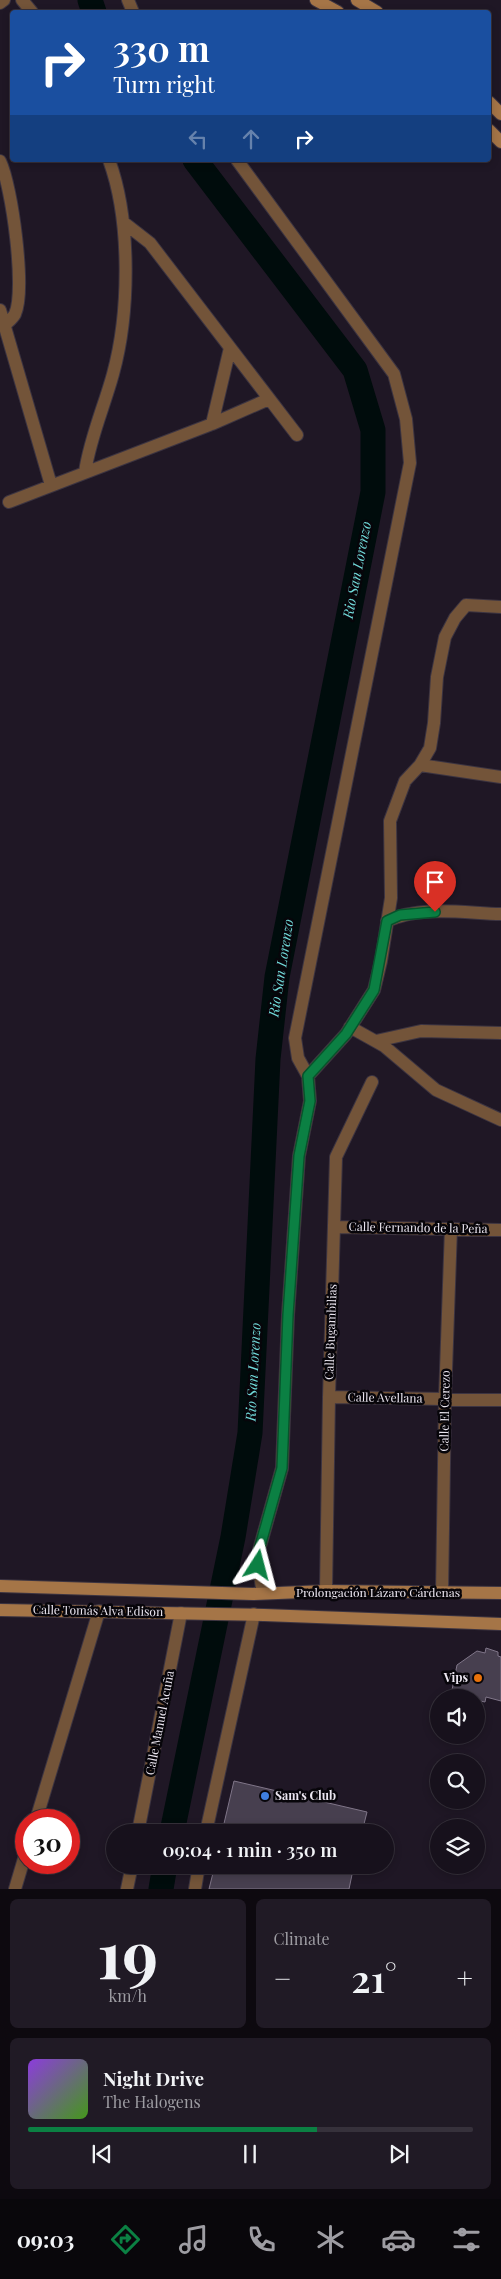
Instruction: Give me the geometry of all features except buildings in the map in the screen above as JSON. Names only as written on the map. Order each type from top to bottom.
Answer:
[{"type":"main road","points":[[316,0],[334,10]]},
{"type":"main road","points":[[358,0],[374,10]]},
{"type":"main road","points":[[491,104],[501,114]]},
{"type":"main road","points":[[491,132],[501,142]]},
{"type":"main road","name":"Calle Tomás Alva Edison","points":[[0,1586],[194,1592]]},
{"type":"main road","name":"Prolongación Lázaro Cárdenas","points":[[194,1592],[258,1594],[326,1591],[501,1593]]},
{"type":"main road","name":"Calle Tomás Alva Edison","points":[[0,1610],[197,1613]]},
{"type":"main road","name":"Prolongación Lázaro Cárdenas","points":[[197,1613],[501,1624]]},
{"type":"street","points":[[0,3],[4,0]]},
{"type":"street","points":[[22,0],[30,10]]},
{"type":"street","points":[[0,161],[16,232],[19,292],[15,314],[4,325]]},
{"type":"street","points":[[85,472],[89,446],[113,373],[125,307],[123,222],[109,162]]},
{"type":"street","points":[[238,162],[394,374],[406,419],[410,462],[295,1038],[298,1058],[308,1076],[310,1101],[299,1156],[288,1315],[282,1468],[259,1550],[258,1594]]},
{"type":"street","points":[[123,222],[150,243],[297,435]]},
{"type":"street","points":[[0,310],[51,485]]},
{"type":"street","points":[[212,424],[230,348]]},
{"type":"street","points":[[8,502],[212,424],[270,399]]},
{"type":"street","points":[[308,1076],[350,1027],[374,990],[391,888],[390,821],[405,781],[420,765],[430,748],[434,723],[436,677],[444,637],[455,618],[466,605],[501,607]]},
{"type":"street","points":[[420,765],[501,777]]},
{"type":"street","points":[[387,921],[400,915],[419,912],[501,914]]},
{"type":"street","points":[[350,1027],[376,1041],[436,1090],[501,1120]]},
{"type":"street","points":[[376,1041],[422,1031],[501,1033]]},
{"type":"street","name":"Calle Bugambilias","points":[[326,1591],[336,1157],[372,1082]]},
{"type":"street","name":"Calle Fernando de la Peña","points":[[334,1227],[501,1230]]},
{"type":"street","name":"Calle El Cerezo","points":[[442,1593],[445,1399],[451,1228]]},
{"type":"street","name":"Calle Avellana","points":[[329,1397],[501,1400]]},
{"type":"street","points":[[39,1809],[100,1611]]},
{"type":"street","name":"Calle Manuel Acuña","points":[[140,1824],[182,1613]]},
{"type":"street","points":[[208,1824],[251,1614]]},
{"type":"street","points":[[15,1889],[19,1874]]},
{"type":"street","points":[[127,1889],[130,1874]]},
{"type":"street","points":[[195,1889],[198,1874]]},
{"type":"waterway","name":"Rio San Lorenzo","points":[[90,0],[93,10]]},
{"type":"waterway","name":"Rio San Lorenzo","points":[[174,1824],[233,1537],[250,1433],[268,1059],[277,977],[373,492],[373,430],[355,370],[197,162]]},
{"type":"waterway","name":"Rio San Lorenzo","points":[[161,1889],[164,1874]]},
{"type":"place","name":"Vips","points":[[478,1678]]},
{"type":"place","name":"Sam's Club","points":[[265,1796]]},
{"type":"route","points":[[258,1565],[259,1550],[282,1468],[288,1315],[299,1156],[310,1101],[308,1076],[346,1034],[374,990],[381,961],[387,921],[400,915],[435,912]]}]
